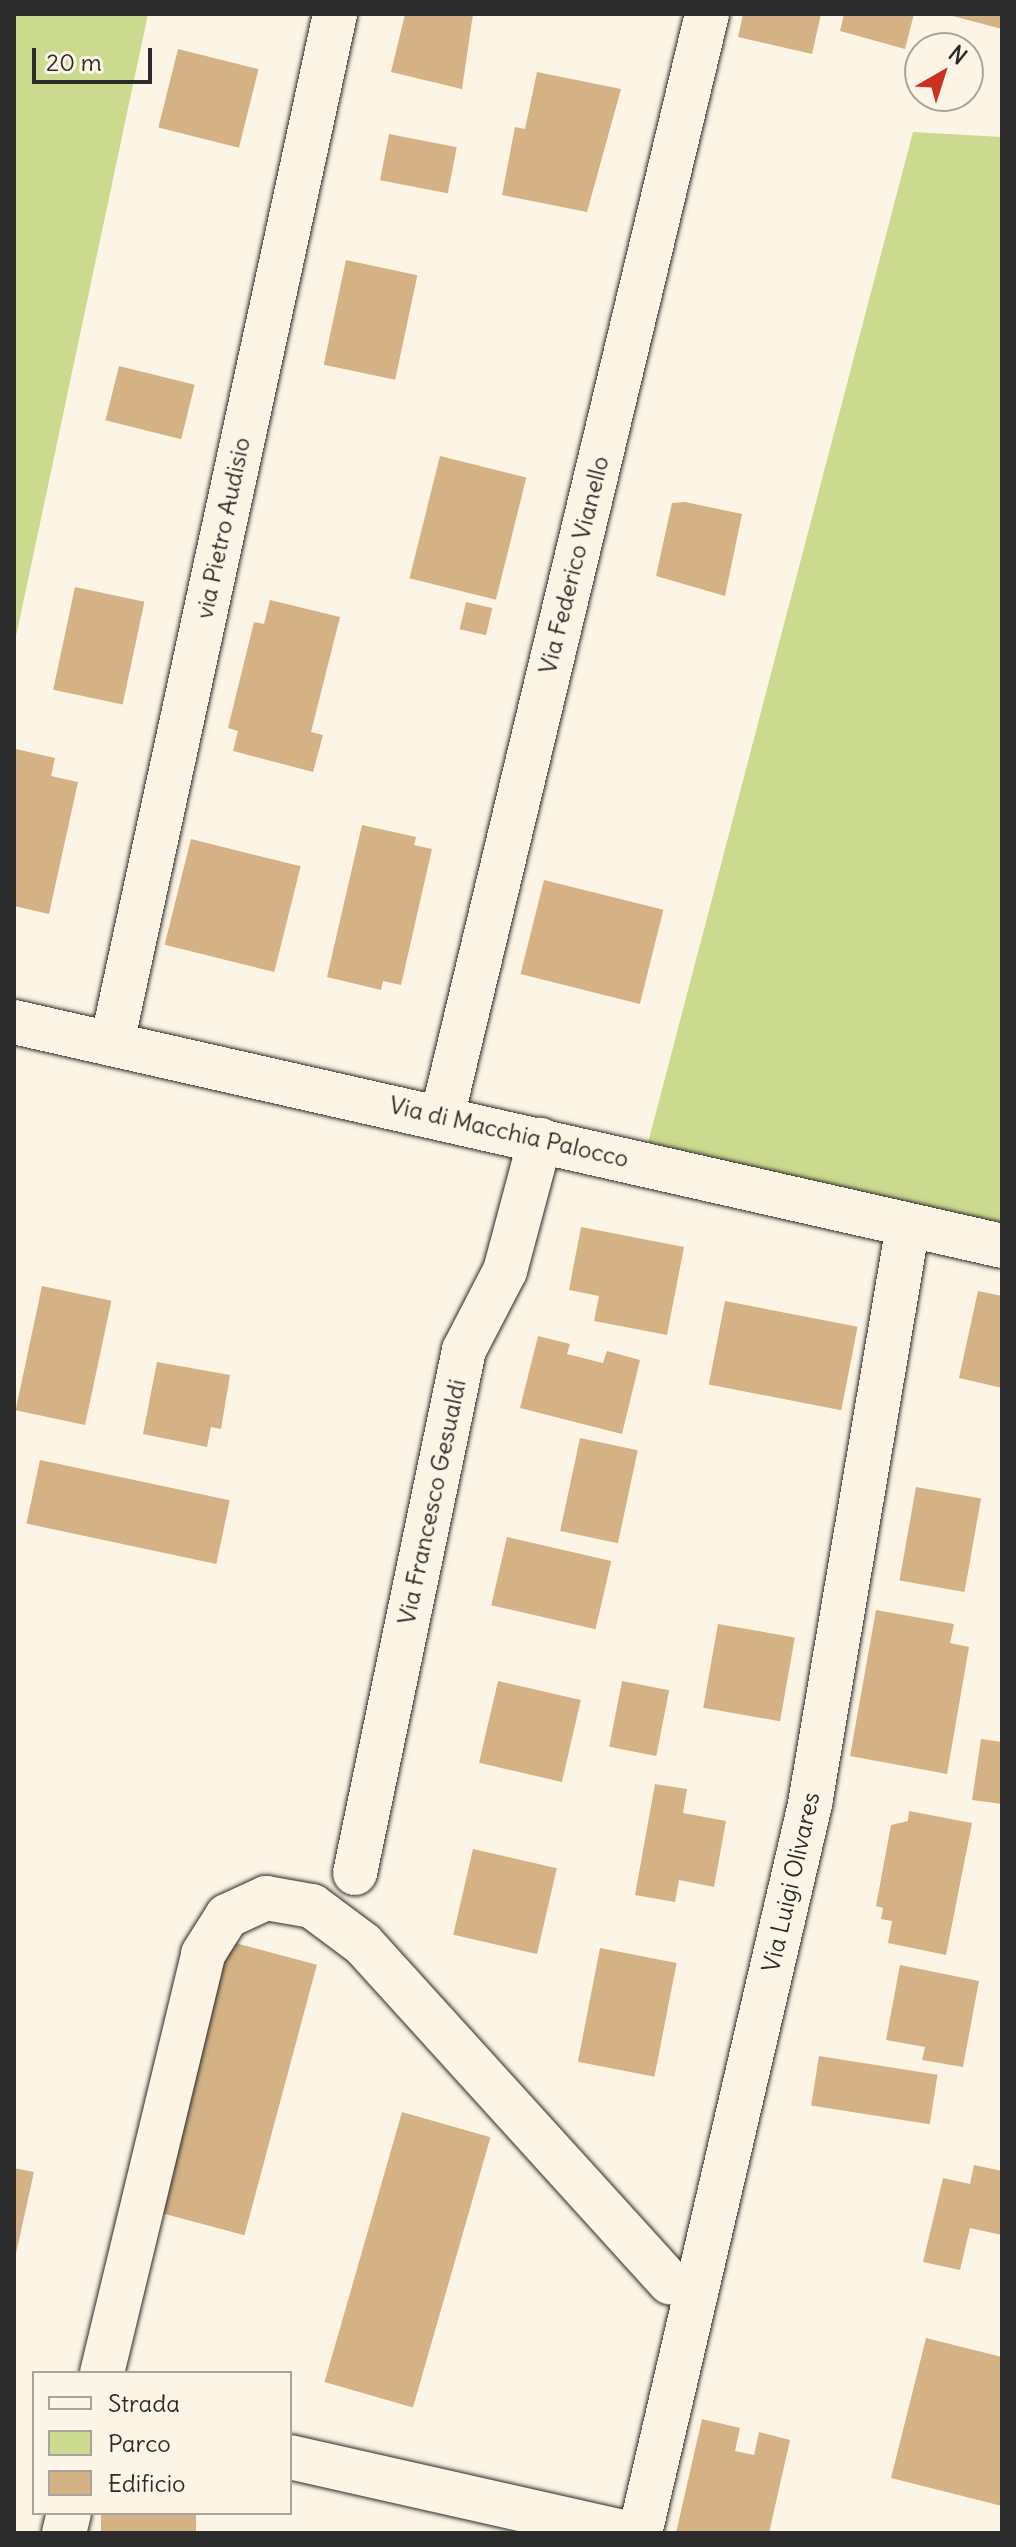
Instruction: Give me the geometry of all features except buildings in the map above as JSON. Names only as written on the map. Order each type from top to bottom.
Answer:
[{"type":"street","name":"via Pietro Audisio","points":[[112,1043],[335,14]]},
{"type":"street","name":"Via Federico Vianello","points":[[442,1117],[707,14]]},
{"type":"street","name":"Via di Macchia Palocco","points":[[14,1022],[1002,1246]]},
{"type":"street","name":"Via Francesco Gesualdi","points":[[355,1873],[464,1350],[505,1271],[540,1140]]},
{"type":"street","name":"Via Luigi Olivares","points":[[640,2533],[810,1804],[908,1225]]},
{"type":"street","points":[[102,2371],[203,1954],[227,1916],[266,1898],[312,1906],[363,1944],[670,2283]]},
{"type":"street","points":[[292,2457],[627,2533]]},
{"type":"green space","points":[[14,14],[148,14],[14,646]]},
{"type":"green space","points":[[913,132],[1002,137],[1002,1246],[643,1162]]}]
